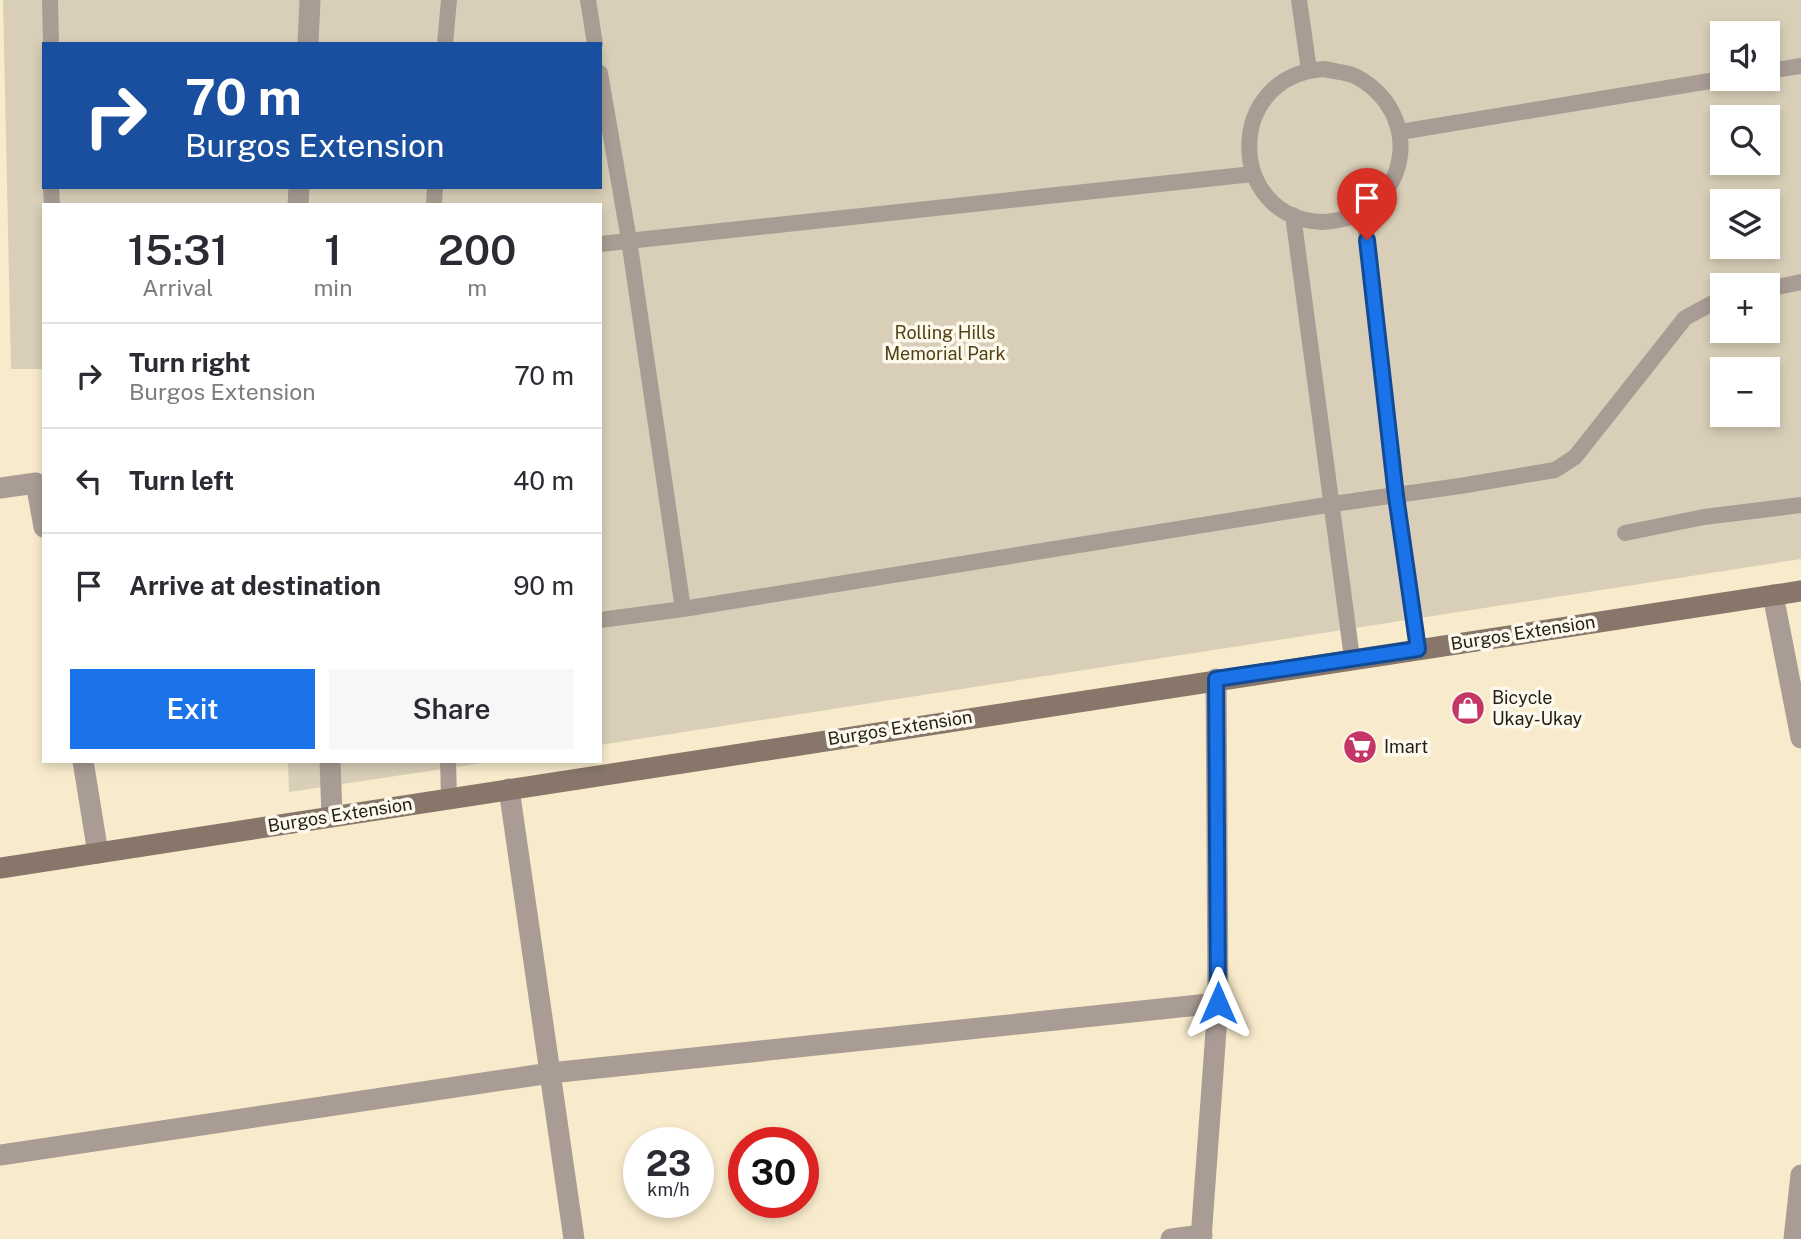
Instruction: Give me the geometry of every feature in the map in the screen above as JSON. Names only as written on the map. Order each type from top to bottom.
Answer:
[{"type":"main road","name":"Burgos Extension","points":[[0,868],[1801,591]]},
{"type":"street","points":[[308,42],[310,0]]},
{"type":"street","points":[[0,488],[36,483],[42,516]]},
{"type":"street","points":[[1773,595],[1801,738]]},
{"type":"street","points":[[1171,1239],[1201,1237],[1218,1003],[1216,679]]},
{"type":"street","points":[[83,763],[98,852]]},
{"type":"street","points":[[330,763],[332,816]]},
{"type":"street","points":[[509,789],[574,1239]]},
{"type":"street","points":[[0,1155],[550,1073],[1218,1003]]},
{"type":"street","points":[[1794,1239],[1801,1175]]},
{"type":"lane","points":[[50,0],[51,42]]},
{"type":"lane","points":[[445,42],[449,0]]},
{"type":"lane","points":[[588,0],[595,42]]},
{"type":"lane","points":[[1299,0],[1309,70]]},
{"type":"lane","points":[[1780,69],[1801,66]]},
{"type":"lane","points":[[1325,69],[1355,76],[1380,93],[1396,118],[1400,132],[1401,147],[1394,176],[1364,214],[1322,222],[1293,215],[1269,199],[1253,174],[1248,145],[1254,115],[1271,91],[1309,70],[1325,69]]},
{"type":"lane","points":[[1400,132],[1710,81]]},
{"type":"lane","points":[[602,85],[629,240],[683,609]]},
{"type":"lane","points":[[602,244],[1253,174]]},
{"type":"lane","points":[[1364,214],[1396,496],[1418,649]]},
{"type":"lane","points":[[1293,215],[1353,658]]},
{"type":"lane","points":[[1780,286],[1801,282]]},
{"type":"lane","points":[[602,620],[1555,470],[1575,457],[1685,318],[1710,304]]},
{"type":"lane","points":[[1625,533],[1703,517],[1801,505]]},
{"type":"lane","points":[[448,763],[449,798]]},
{"type":"green space","name":"Rolling Hills Memorial Park","points":[[3,0],[1801,0],[1801,559],[602,745],[602,203],[42,203],[42,369],[11,369]]},
{"type":"green space","points":[[288,763],[483,763],[289,792]]},
{"type":"place","name":"Bicycle Ukay-Ukay","points":[[1468,708]]},
{"type":"place","name":"Imart","points":[[1360,747]]},
{"type":"route","points":[[1218,1003],[1216,679],[1418,649],[1396,496],[1367,240]]}]
